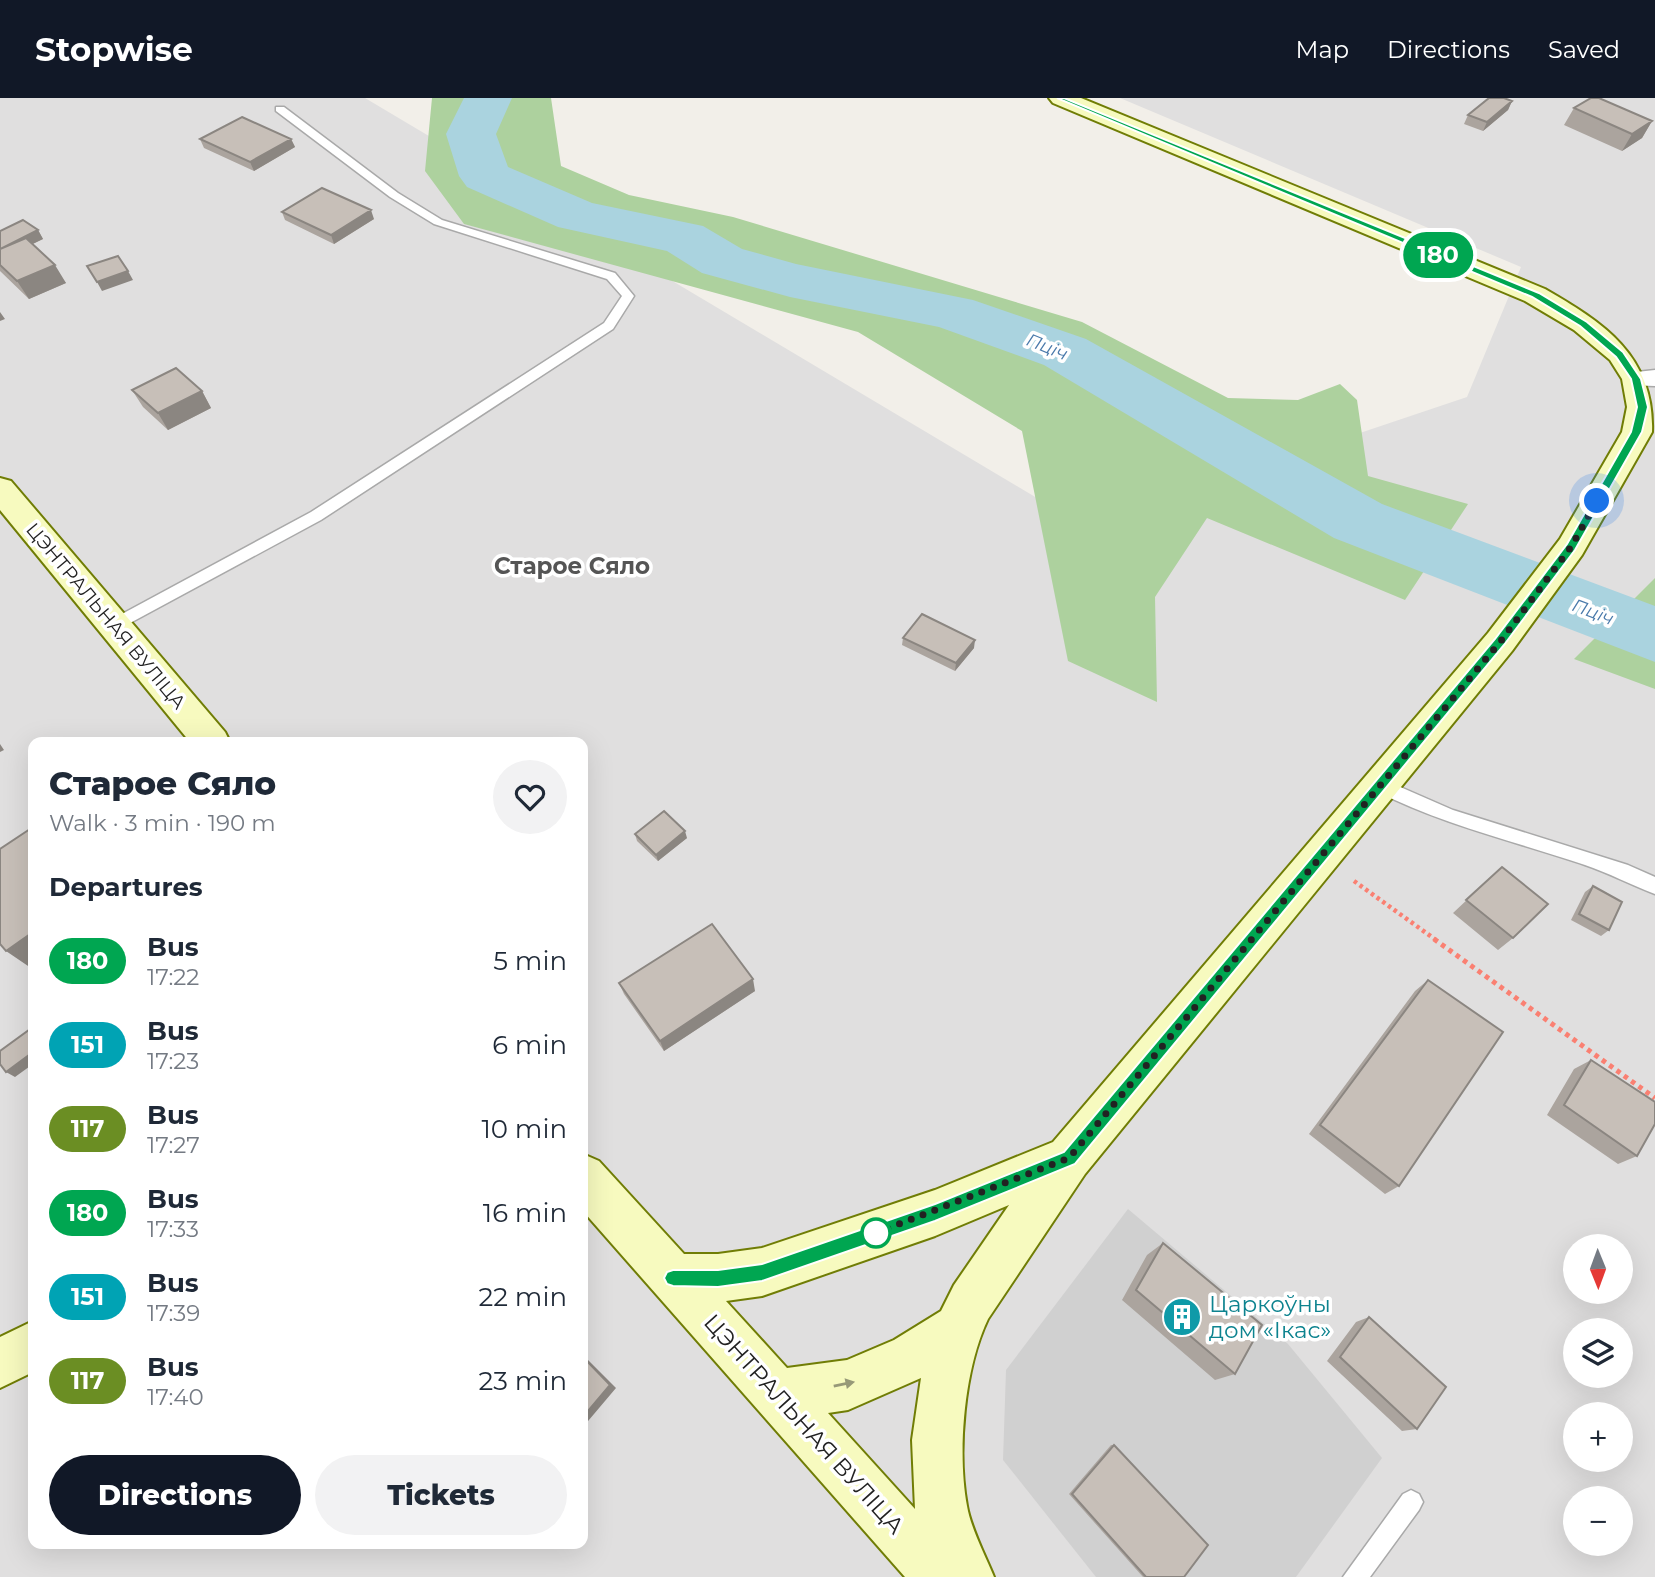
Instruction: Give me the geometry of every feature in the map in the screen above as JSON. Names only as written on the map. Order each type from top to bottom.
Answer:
[{"type":"main road","points":[[967,1577],[942,1507],[938,1440],[942,1396],[958,1328],[971,1302],[1069,1158],[1382,786],[1500,642],[1571,547],[1637,432],[1645,379],[1584,324],[1535,295],[1062,98]]},
{"type":"main road","name":"ЦЭНТРАЛЬНАЯ ВУЛІЦА","points":[[0,489],[208,737]]},
{"type":"main road","points":[[673,1278],[718,1278],[762,1272],[935,1213],[1069,1158]]},
{"type":"main road","name":"ЦЭНТРАЛЬНАЯ ВУЛІЦА","points":[[588,1183],[941,1577]]},
{"type":"main road","points":[[777,1394],[848,1385],[911,1357],[958,1328]]},
{"type":"main road","points":[[0,1363],[28,1349]]},
{"type":"lane","points":[[114,625],[316,516],[609,326],[628,296],[611,276],[438,222],[394,195],[280,109]]},
{"type":"lane","points":[[1382,786],[1419,807],[1454,820],[1610,863],[1655,886]]},
{"type":"lane","points":[[1356,1577],[1411,1502]]},
{"type":"path","points":[[1322,858],[1655,1098]]},
{"type":"shaded area","points":[[0,98],[365,98],[1084,526],[1467,397],[1521,267],[1120,98],[1655,98],[1655,1577],[0,1577]]},
{"type":"shaded area","points":[[1128,1209],[1288,1344],[1382,1458],[1296,1577],[1096,1577],[1003,1460],[1006,1370]]},
{"type":"green space","points":[[432,98],[551,98],[561,166],[629,195],[733,217],[1082,322],[1228,398],[1298,400],[1340,384],[1357,400],[1368,476],[1468,504],[1405,600],[1207,518],[1155,597],[1157,702],[1068,661],[1022,431],[858,332],[464,224],[425,171]]},
{"type":"green space","points":[[1655,578],[1655,689],[1574,659]]},
{"type":"building","points":[[1489,98],[1512,101],[1487,122],[1468,115]]},
{"type":"building","points":[[1591,98],[1599,98],[1652,121],[1632,134],[1574,108]]},
{"type":"building","points":[[242,117],[291,139],[250,162],[200,139]]},
{"type":"building","points":[[322,188],[371,210],[331,235],[282,212]]},
{"type":"building","points":[[23,220],[38,230],[0,249],[0,231]]},
{"type":"building","points":[[26,238],[55,265],[17,281],[0,265],[0,249]]},
{"type":"building","points":[[118,256],[128,271],[97,282],[87,266]]},
{"type":"building","points":[[176,368],[202,391],[158,413],[132,390]]},
{"type":"building","points":[[922,614],[975,640],[956,663],[903,638]]},
{"type":"building","points":[[664,811],[685,831],[656,855],[635,834]]},
{"type":"building","points":[[28,830],[28,936],[6,951],[0,944],[0,849]]},
{"type":"building","points":[[1502,867],[1548,904],[1513,938],[1466,900]]},
{"type":"building","points":[[1593,886],[1622,902],[1609,930],[1579,914]]},
{"type":"building","points":[[712,924],[753,979],[660,1041],[619,983]]},
{"type":"building","points":[[1428,980],[1503,1032],[1399,1186],[1320,1125]]},
{"type":"building","points":[[28,1031],[28,1056],[6,1072],[0,1064],[0,1051]]},
{"type":"building","points":[[1591,1060],[1655,1102],[1655,1124],[1637,1156],[1564,1105]]},
{"type":"building","points":[[1163,1243],[1262,1325],[1235,1374],[1136,1290]]},
{"type":"building","points":[[1369,1317],[1446,1387],[1417,1429],[1340,1357]]},
{"type":"building","points":[[588,1362],[610,1385],[588,1411]]},
{"type":"building","points":[[1114,1445],[1208,1545],[1184,1577],[1146,1577],[1072,1494]]},
{"type":"waterway","name":"Пціч","points":[[488,98],[471,134],[485,176],[577,216],[684,238],[722,261],[790,280],[953,312],[1065,352],[1358,521],[1655,635]]},
{"type":"bus line","name":"180","points":[[673,1278],[718,1278],[762,1272],[935,1213],[1069,1158],[1500,642],[1571,547],[1637,432],[1642,407],[1636,379],[1619,354],[1584,324],[1535,295],[1062,98]]},
{"type":"place","name":"Царкоўны дом «Ікас»","points":[[1182,1317]]},
{"type":"district","name":"Старое Сяло","points":[[572,566]]},
{"type":"route","points":[[876,1233],[935,1213],[1069,1158],[1500,642],[1571,547],[1597,501]]}]
